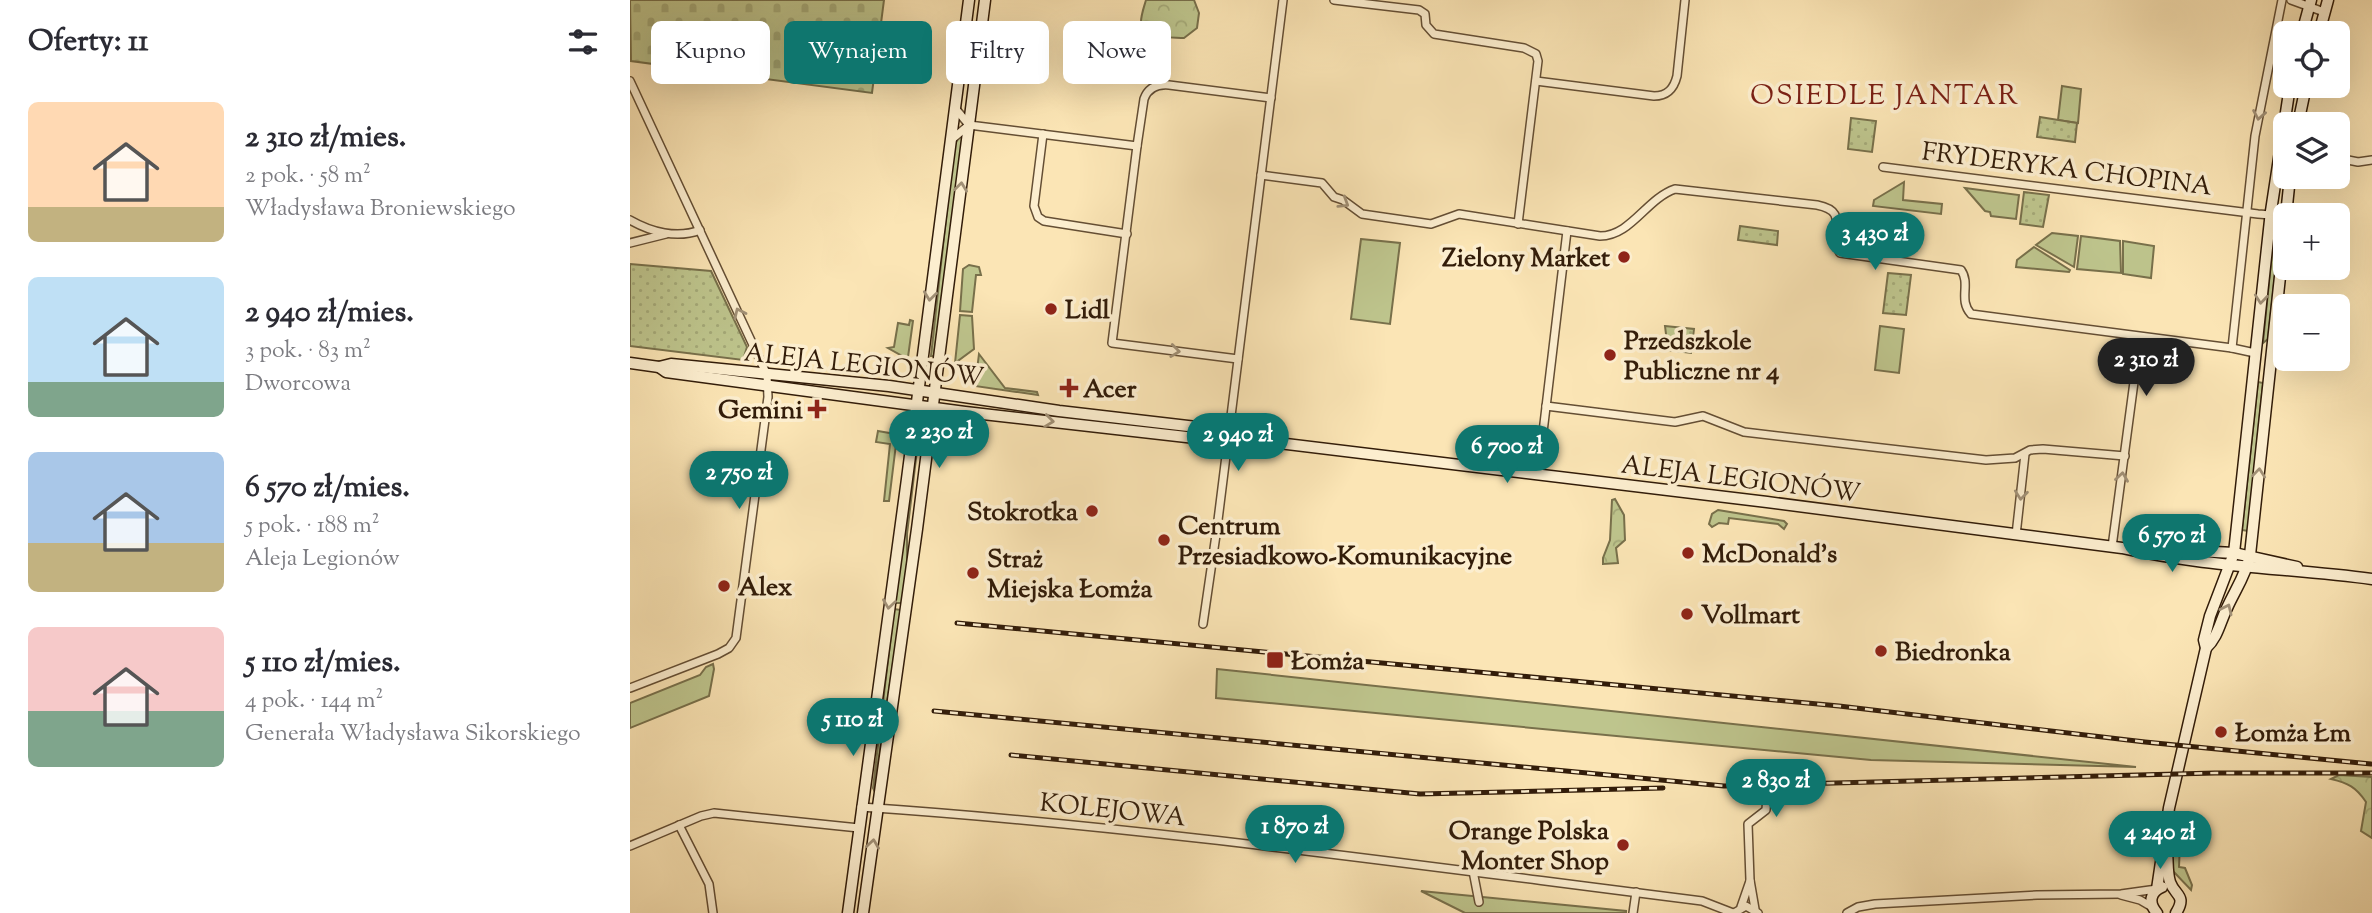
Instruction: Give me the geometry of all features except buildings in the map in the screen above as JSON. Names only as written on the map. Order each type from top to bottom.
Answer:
[{"type":"main road","points":[[848,913],[969,0]]},
{"type":"main road","points":[[863,913],[985,0]]},
{"type":"main road","points":[[2322,21],[2327,0]]},
{"type":"main road","points":[[2305,21],[2310,4]]},
{"type":"main road","points":[[2154,910],[2151,899],[2161,874],[2162,850],[2165,846],[2173,789],[2206,648],[2204,640],[2234,553],[2271,215],[2288,98]]},
{"type":"main road","points":[[2206,648],[2213,641],[2226,608],[2247,568],[2250,555],[2279,280]]},
{"type":"main road","name":"ALEJA LEGIONÓW","points":[[630,363],[659,367],[671,364],[932,407],[1204,439],[1228,437],[1538,474],[2117,547],[2164,558],[2247,568],[2307,570],[2372,579]]},
{"type":"main road","name":"ALEJA LEGIONÓW","points":[[767,380],[918,390],[1059,411],[1205,428],[1228,437]]},
{"type":"main road","name":"ALEJA LEGIONÓW","points":[[2117,547],[2234,553],[2307,570]]},
{"type":"main road","points":[[2165,846],[2169,879],[2180,897],[2176,913]]},
{"type":"main road","points":[[2157,889],[2166,886],[2173,888]]},
{"type":"street","points":[[1203,624],[1283,0]]},
{"type":"street","points":[[1334,0],[1419,10],[1425,14],[1426,25],[1434,34],[1531,49],[1536,54],[1536,81],[1518,224]]},
{"type":"street","points":[[1536,81],[1654,96],[1668,93],[1677,76],[1685,0]]},
{"type":"street","points":[[2232,348],[2245,212],[2259,111],[2282,0]]},
{"type":"street","points":[[2291,0],[2310,4],[2324,12]]},
{"type":"street","points":[[630,81],[767,380],[768,397],[736,638],[729,648],[718,654],[630,688]]},
{"type":"street","points":[[1238,359],[1112,343],[1146,93],[1155,86],[1169,85],[1271,98]]},
{"type":"street","points":[[954,108],[969,125],[1137,146]]},
{"type":"street","points":[[950,140],[969,125]]},
{"type":"street","points":[[1044,134],[1034,206],[1038,216],[1044,221],[1127,234]]},
{"type":"street","points":[[2350,160],[2358,162],[2372,159]]},
{"type":"street","name":"FRYDERYKA CHOPINA","points":[[1883,167],[2271,215]]},
{"type":"street","points":[[1261,175],[1322,183],[1331,195],[1362,214],[1431,224],[1459,214],[1600,236],[1616,233],[1658,198],[1675,189],[1817,205],[1832,209],[1836,216],[1835,242],[1840,253],[1961,270],[1965,278],[1965,305],[1972,314],[2232,348],[2255,354]]},
{"type":"street","points":[[630,220],[667,234]]},
{"type":"street","points":[[630,243],[700,230]]},
{"type":"street","points":[[1538,474],[1567,231]]},
{"type":"street","points":[[2117,547],[2140,337]]},
{"type":"street","points":[[1546,406],[1675,422],[1703,415],[1744,432],[1986,460],[2015,458],[2030,450],[2043,449],[2125,456]]},
{"type":"street","points":[[2016,535],[2025,454]]},
{"type":"street","points":[[1741,907],[1756,911],[1750,880],[1748,824],[1766,810],[1767,795]]},
{"type":"street","name":"KOLEJOWA","points":[[861,807],[1134,832],[1473,872],[1702,901],[1733,913]]},
{"type":"street","points":[[630,846],[714,813],[859,828]]},
{"type":"street","points":[[679,825],[709,884],[713,913]]},
{"type":"street","points":[[1473,872],[1479,902]]},
{"type":"street","points":[[1733,913],[1741,907],[1750,880]]},
{"type":"street","points":[[1847,913],[1858,907],[1875,904],[2037,895],[2121,894],[2157,889]]},
{"type":"street","points":[[1633,913],[1636,892]]},
{"type":"street","points":[[2121,894],[2140,900],[2154,910]]},
{"type":"green space","points":[[630,0],[884,0],[881,21],[784,21],[784,81],[770,79],[770,21],[651,21],[651,64],[631,61]]},
{"type":"green space","points":[[1146,0],[1194,0],[1199,13],[1197,28],[1184,38],[1171,37],[1171,21],[1141,21]]},
{"type":"green space","points":[[804,84],[873,84],[872,93]]},
{"type":"green space","points":[[2062,86],[2081,89],[2078,123],[2058,120]]},
{"type":"green space","points":[[2040,117],[2077,123],[2075,142],[2037,137]]},
{"type":"green space","points":[[1851,118],[1876,121],[1872,152],[1848,149]]},
{"type":"green space","points":[[962,133],[934,356],[931,356],[954,145]]},
{"type":"green space","points":[[1904,182],[1903,200],[1942,204],[1941,214],[1873,206],[1874,200]]},
{"type":"green space","points":[[1965,188],[2019,195],[2016,219],[1991,216]]},
{"type":"green space","points":[[2024,192],[2049,195],[2043,227],[2020,224]]},
{"type":"green space","points":[[1740,226],[1778,231],[1777,245],[1738,240]]},
{"type":"green space","points":[[2052,233],[2078,236],[2074,267],[2036,245]]},
{"type":"green space","points":[[2081,236],[2120,241],[2121,273],[2077,269]]},
{"type":"green space","points":[[1361,239],[1400,243],[1390,324],[1351,319]]},
{"type":"green space","points":[[2123,241],[2154,246],[2151,278],[2123,274]]},
{"type":"green space","points":[[2273,242],[2274,280],[2268,339],[2263,343]]},
{"type":"green space","points":[[2034,247],[2070,270],[2069,272],[2016,267],[2017,260]]},
{"type":"green space","points":[[630,264],[711,271],[747,347],[743,360],[630,346]]},
{"type":"green space","points":[[969,265],[979,267],[981,275],[976,275],[972,312],[960,311],[963,269]]},
{"type":"green space","points":[[1888,273],[1911,275],[1906,315],[1883,313]]},
{"type":"green space","points":[[960,315],[972,316],[974,349],[955,363]]},
{"type":"green space","points":[[910,320],[913,321],[906,358],[888,348],[894,347],[898,323],[909,325]]},
{"type":"green space","points":[[1665,326],[1694,329],[1691,353],[1668,350]]},
{"type":"green space","points":[[1880,326],[1904,329],[1899,373],[1875,370]]},
{"type":"green space","points":[[979,354],[1005,388],[1037,392],[1038,395],[975,386]]},
{"type":"green space","points":[[2258,382],[2263,383],[2248,531],[2242,530]]},
{"type":"green space","points":[[921,417],[902,603],[895,603]]},
{"type":"green space","points":[[878,431],[897,436],[889,501],[884,501],[890,444],[876,442]]},
{"type":"green space","points":[[1615,499],[1624,515],[1625,540],[1616,548],[1618,563],[1603,564],[1610,540],[1612,500]]},
{"type":"green space","points":[[1718,510],[1784,521],[1787,524],[1784,529],[1778,524],[1729,518],[1728,524],[1719,523],[1712,527],[1709,524],[1712,514]]},
{"type":"green space","points":[[894,609],[901,610],[874,790],[873,788]]},
{"type":"green space","points":[[713,664],[709,696],[630,728],[630,703],[700,675],[706,667]]},
{"type":"green space","points":[[1217,669],[2136,767],[1871,760],[1216,698]]},
{"type":"green space","points":[[2339,775],[2372,777],[2372,838],[2361,831],[2366,802],[2351,786],[2331,779]]},
{"type":"green space","points":[[2181,820],[2186,826],[2185,842],[2180,843],[2179,867],[2185,868],[2192,885],[2191,890],[2172,870],[2170,837],[2174,823]]},
{"type":"green space","points":[[1421,891],[1626,911],[1626,913],[1465,913]]},
{"type":"railway","points":[[957,623],[1839,706],[2145,742],[2371,764]]},
{"type":"railway","points":[[934,711],[1724,786],[2215,773],[2372,773]]},
{"type":"railway","points":[[1011,755],[1420,794],[1663,788]]},
{"type":"place","name":"Zielony Market","points":[[1624,257]]},
{"type":"place","name":"Lidl","points":[[1051,309]]},
{"type":"place","name":"Przedszkole Publiczne nr 4","points":[[1610,355]]},
{"type":"place","name":"Acer","points":[[1069,388]]},
{"type":"place","name":"Gemini","points":[[817,409]]},
{"type":"place","name":"Stokrotka","points":[[1092,511]]},
{"type":"place","name":"Centrum Przesiadkowo-Komunikacyjne","points":[[1164,540]]},
{"type":"place","name":"McDonald's","points":[[1688,553]]},
{"type":"place","name":"Straż Miejska Łomża","points":[[973,573]]},
{"type":"place","name":"Alex","points":[[724,586]]},
{"type":"place","name":"Vollmart","points":[[1687,614]]},
{"type":"place","name":"Biedronka","points":[[1881,651]]},
{"type":"place","name":"Łomża","points":[[1275,660]]},
{"type":"place","name":"Łomża Łm","points":[[2221,732]]},
{"type":"place","name":"Orange Polska Monter Shop","points":[[1623,845]]},
{"type":"district","name":"OSIEDLE JANTAR","points":[[1885,94]]}]
